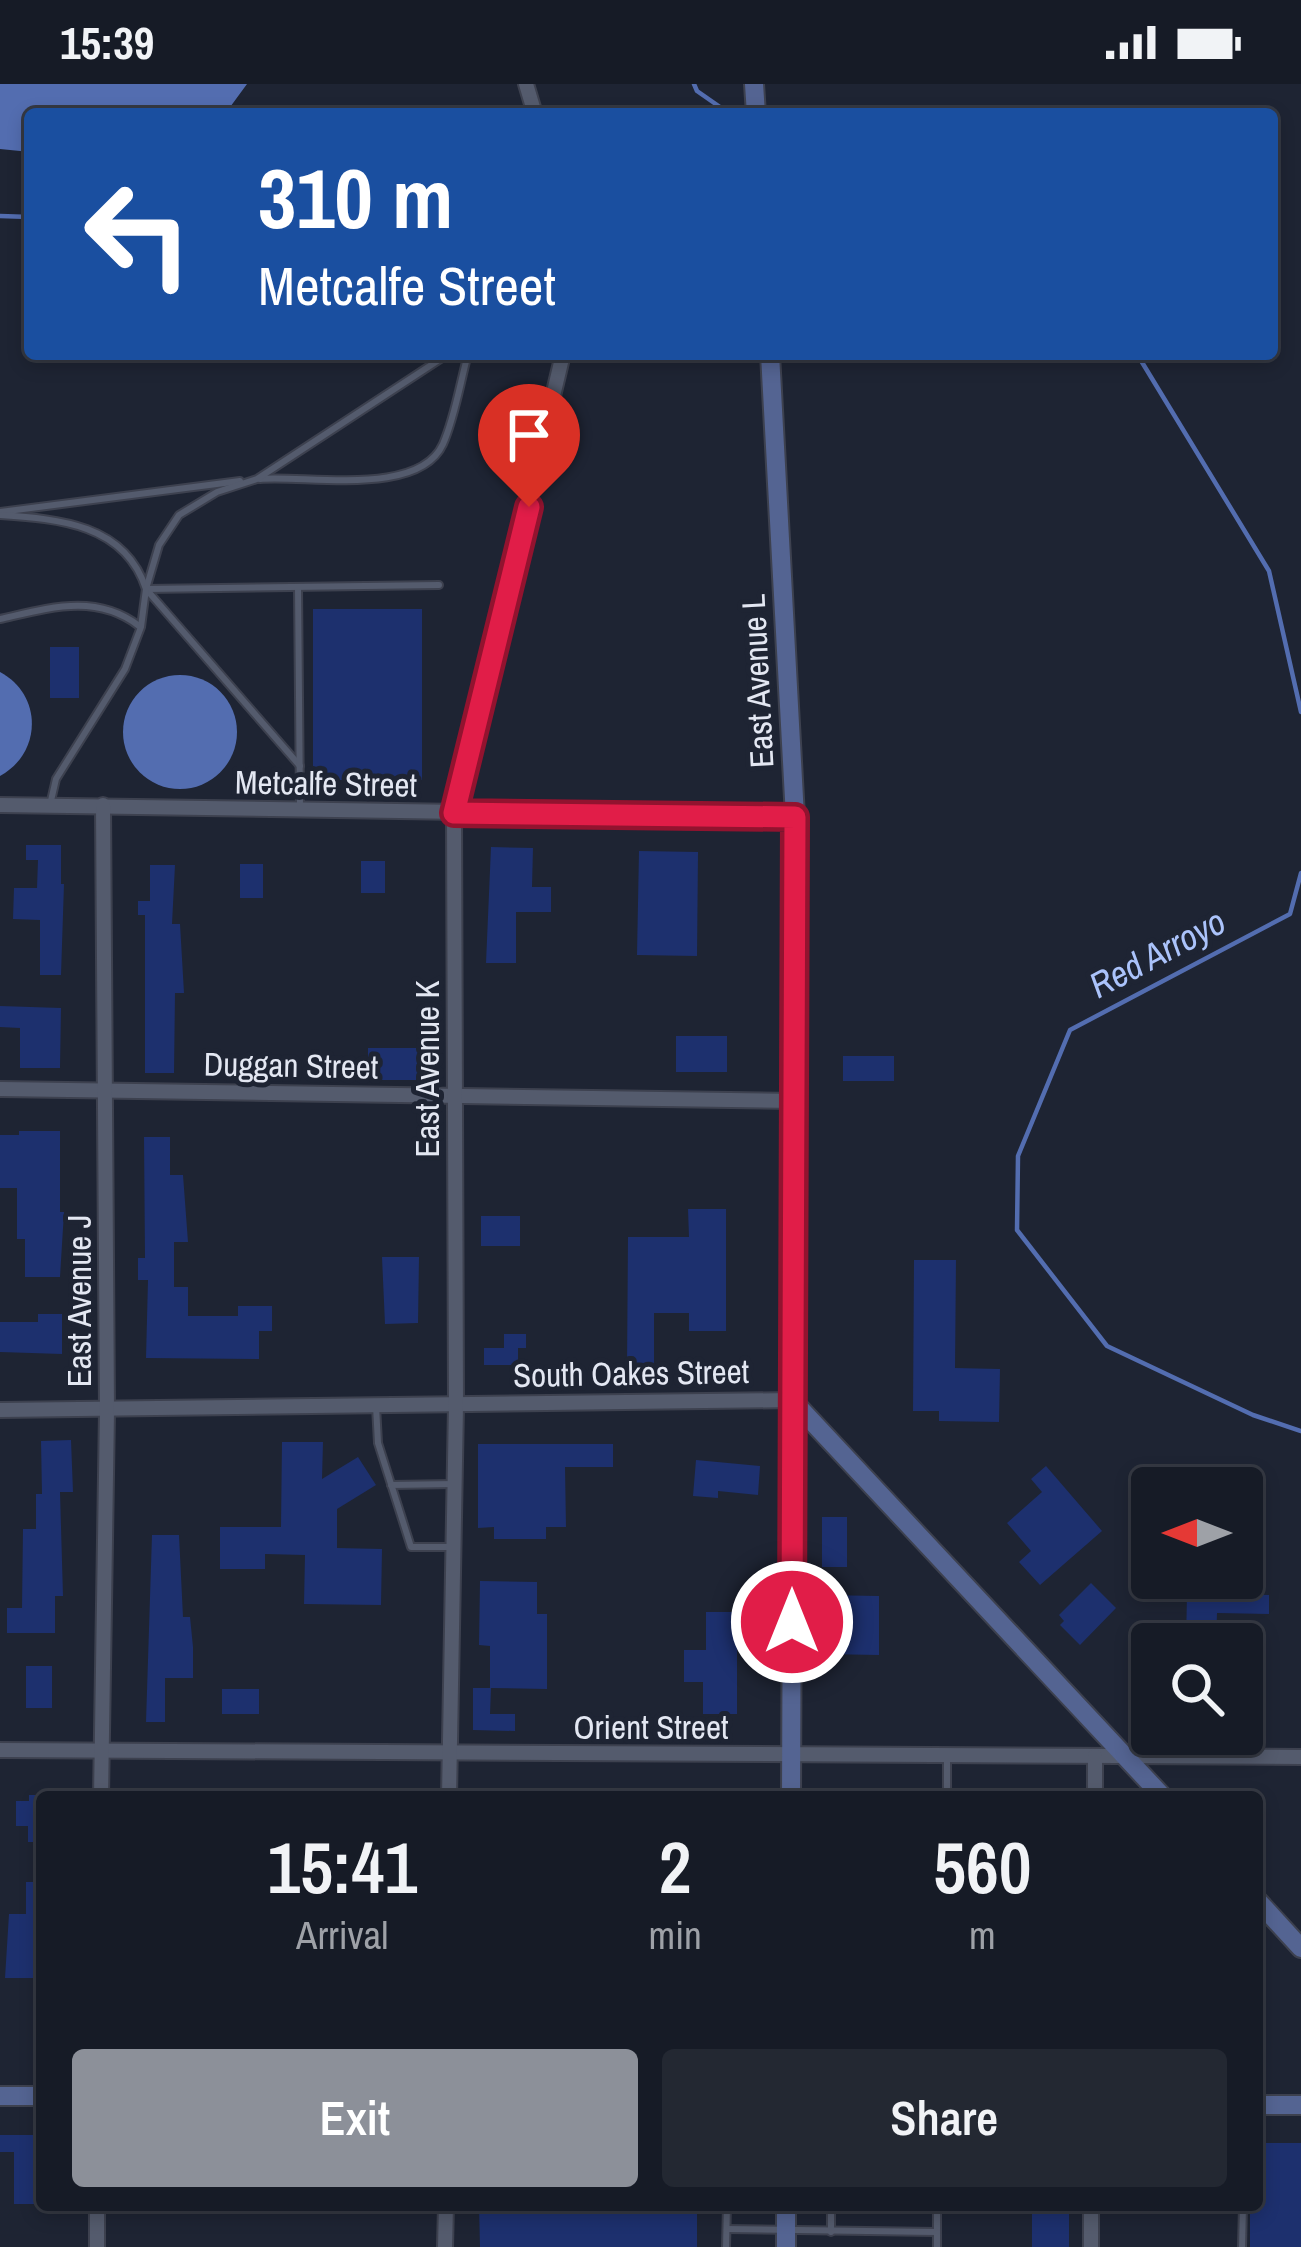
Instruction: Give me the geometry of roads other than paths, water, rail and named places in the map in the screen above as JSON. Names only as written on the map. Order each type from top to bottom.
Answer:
[{"type":"main road","name":"East Avenue L","points":[[770,360],[795,817],[791,1791]]},
{"type":"main road","name":"South Oakes Street","points":[[792,1400],[1158,1791]]},
{"type":"main road","points":[[1263,1907],[1301,1948]]},
{"type":"main road","points":[[0,2096],[36,2096]]},
{"type":"main road","points":[[1263,2105],[1301,2105]]},
{"type":"street","name":"East Avenue K","points":[[449,1791],[456,1405],[454,813],[562,360]]},
{"type":"street","name":"Metcalfe Street","points":[[0,805],[795,817]]},
{"type":"street","name":"East Avenue J","points":[[101,1791],[107,1411],[104,805]]},
{"type":"street","name":"Duggan Street","points":[[0,1089],[796,1101]]},
{"type":"street","name":"South Oakes Street","points":[[0,1410],[792,1400]]},
{"type":"street","name":"Orient Street","points":[[0,1750],[1301,1757]]},
{"type":"street","points":[[1095,1756],[1095,1791]]},
{"type":"street","points":[[97,2211],[97,2247]]},
{"type":"street","points":[[445,2247],[446,2211]]},
{"type":"street","points":[[1091,2211],[1091,2247]]},
{"type":"lane","points":[[50,805],[56,779],[125,668],[141,627],[159,545],[178,515],[217,492],[257,479],[439,360]]},
{"type":"lane","points":[[0,513],[257,479],[371,479],[418,471],[442,448],[466,360]]},
{"type":"lane","points":[[0,513],[51,519],[108,537],[138,565],[146,589],[300,766]]},
{"type":"lane","points":[[146,589],[439,585]]},
{"type":"lane","points":[[298,587],[300,809]]},
{"type":"lane","points":[[0,619],[61,605],[108,607],[141,627]]},
{"type":"lane","points":[[376,1406],[378,1443],[412,1547],[453,1547]]},
{"type":"lane","points":[[391,1485],[454,1484]]},
{"type":"lane","points":[[946,1791],[947,1755]]},
{"type":"lane","points":[[726,2247],[727,2211]]},
{"type":"lane","points":[[831,2211],[831,2233]]},
{"type":"lane","points":[[937,2211],[937,2247]]},
{"type":"lane","points":[[1242,2247],[1243,2211]]},
{"type":"lane","points":[[727,2229],[786,2238],[937,2233]]},
{"type":"water","points":[[0,84],[247,84],[229,108],[24,108],[24,151],[0,149]]},
{"type":"water","points":[[0,672],[24,695],[32,724],[24,753],[0,776]]},
{"type":"water","points":[[180,675],[202,679],[221,691],[233,710],[237,732],[233,754],[221,773],[202,785],[180,789],[158,785],[139,773],[127,754],[123,732],[127,710],[139,691],[158,679]]},
{"type":"waterway","name":"Red Arroyo","points":[[694,84],[721,108]]},
{"type":"waterway","points":[[0,216],[24,217]]},
{"type":"waterway","name":"Red Arroyo","points":[[1141,360],[1269,571],[1301,712]]},
{"type":"waterway","name":"Red Arroyo","points":[[1301,873],[1290,914],[1070,1030],[1018,1156],[1017,1230],[1107,1346],[1253,1415],[1301,1431]]}]
